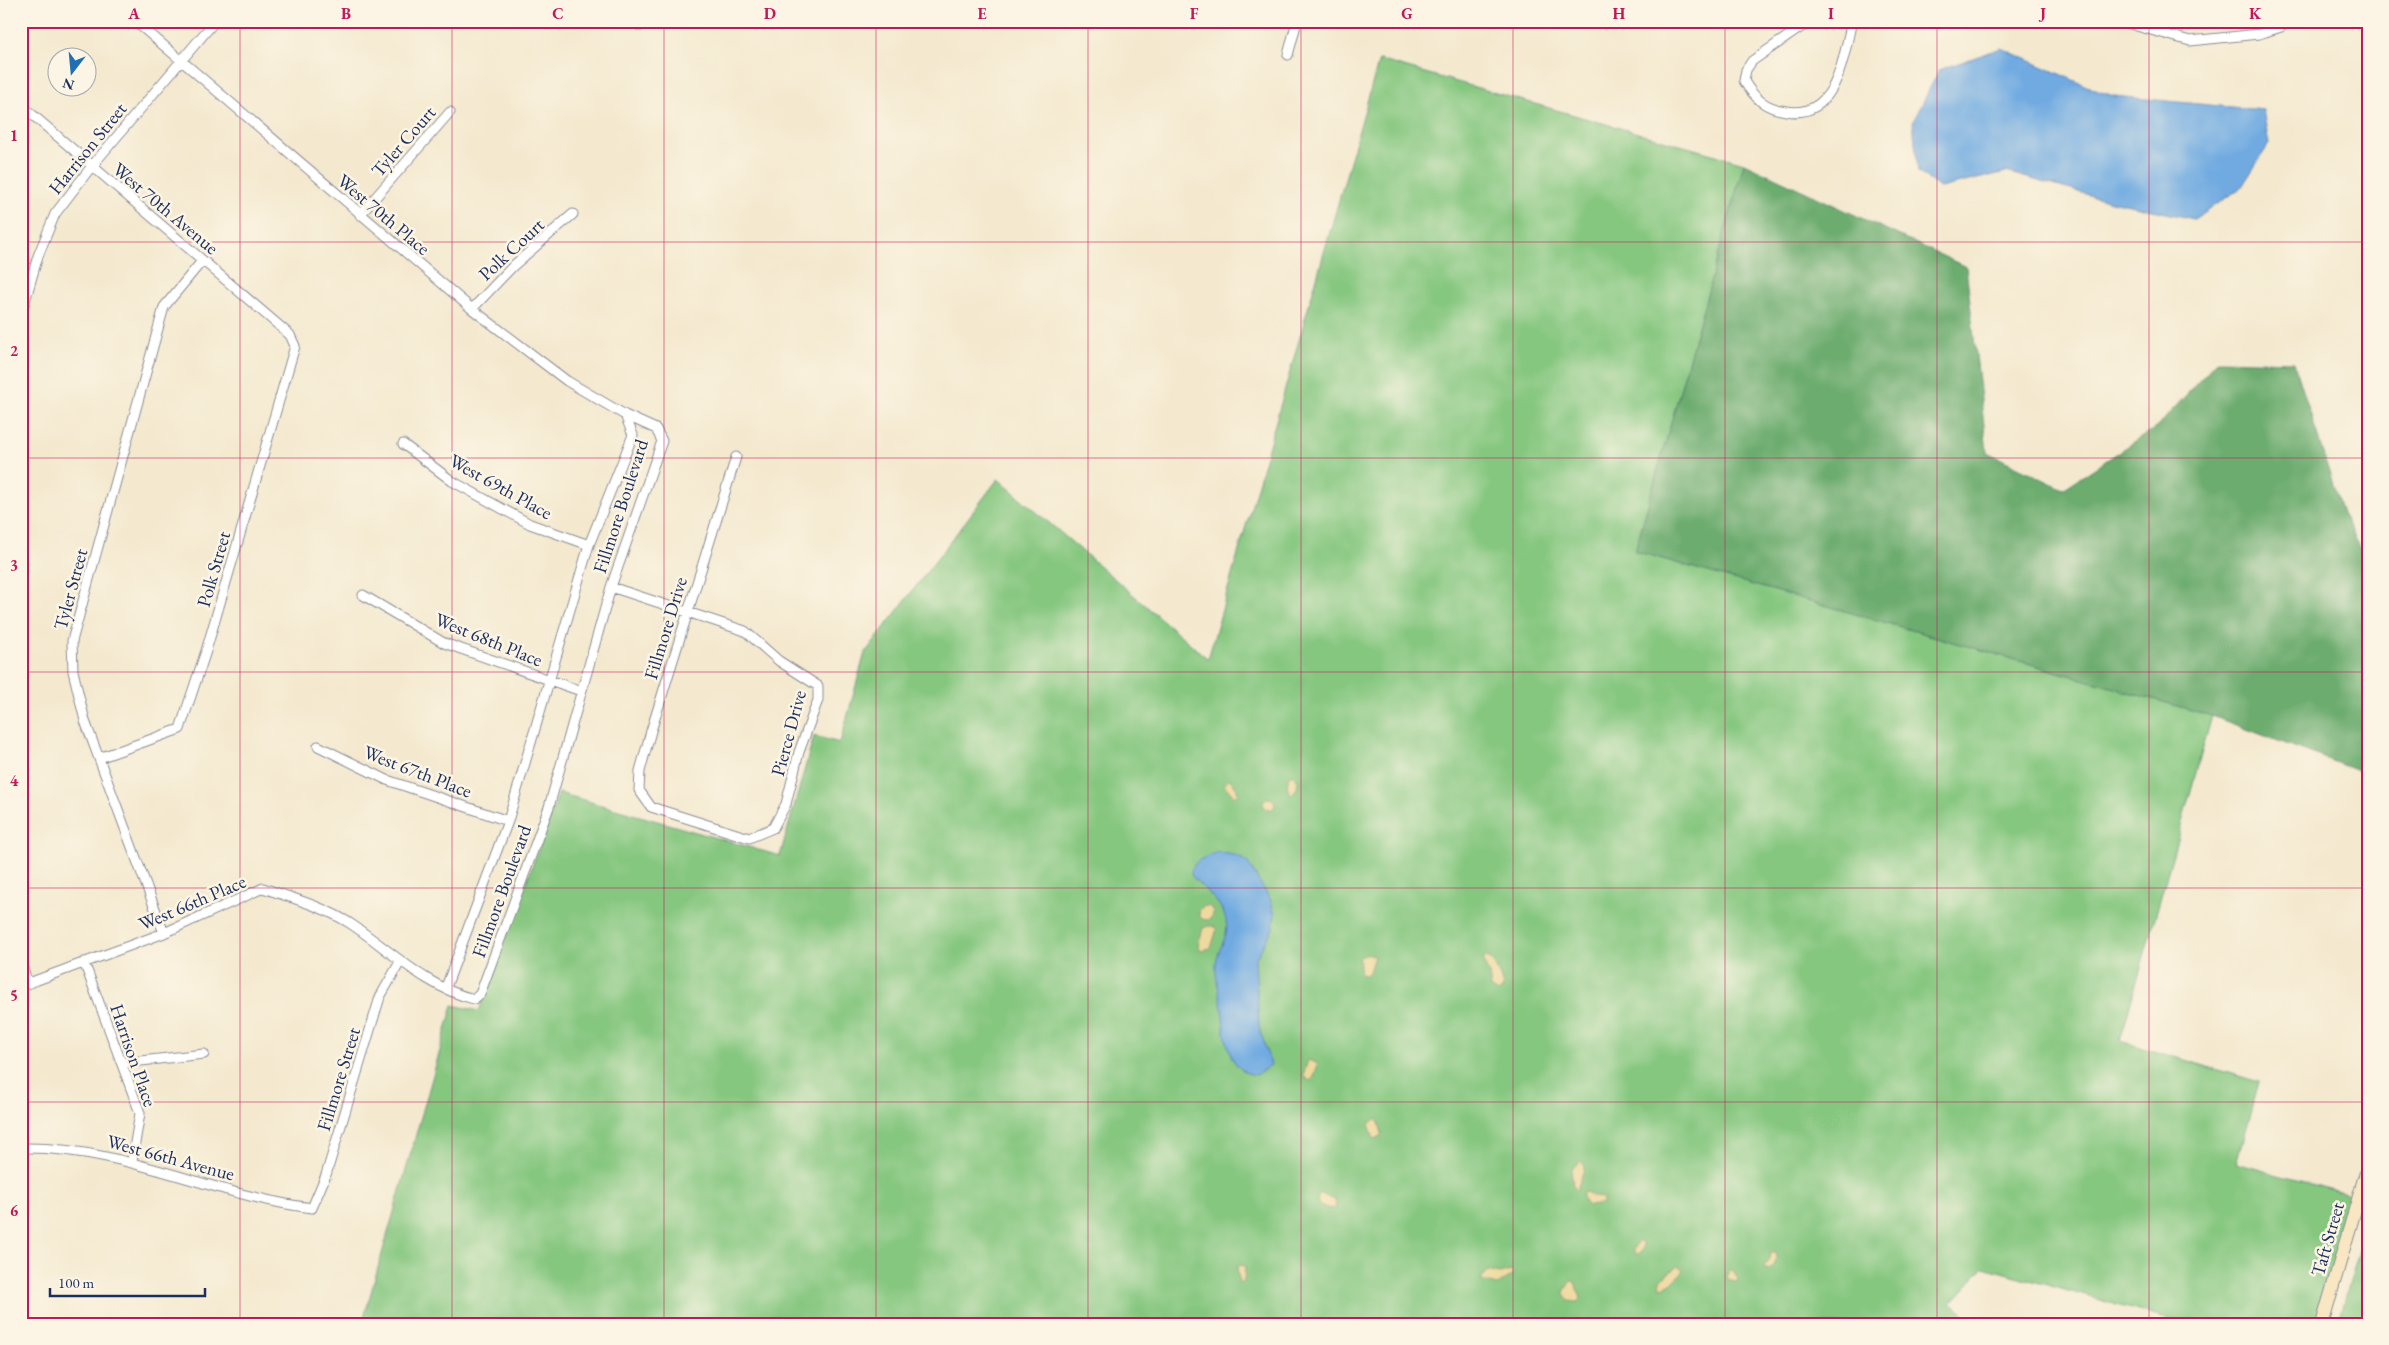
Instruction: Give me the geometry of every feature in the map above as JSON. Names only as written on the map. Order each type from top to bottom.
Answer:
[{"type":"main road","name":"Taft Street","points":[[2322,1324],[2368,1165]]},
{"type":"street","name":"West 70th Place","points":[[134,21],[472,309],[567,381],[625,415]]},
{"type":"street","name":"Harrison Street","points":[[21,315],[38,256],[55,214],[91,167],[215,21]]},
{"type":"street","points":[[1288,55],[1298,21]]},
{"type":"street","points":[[1558,21],[1564,24],[1601,21]]},
{"type":"street","points":[[1810,21],[1752,61],[1746,70],[1744,81],[1754,97],[1772,109],[1798,113],[1817,106],[1829,95],[1838,79],[1852,21]]},
{"type":"street","points":[[2130,21],[2133,25],[2190,40],[2259,34],[2281,27],[2286,21]]},
{"type":"street","name":"West 70th Avenue","points":[[21,105],[91,167],[290,335]]},
{"type":"street","name":"Tyler Court","points":[[360,215],[450,112]]},
{"type":"street","name":"Polk Court","points":[[472,309],[513,266],[573,214]]},
{"type":"street","name":"Tyler Street","points":[[164,934],[85,721],[73,671],[72,641],[164,307],[202,261]]},
{"type":"street","name":"Polk Street","points":[[99,758],[180,729],[208,641],[295,346],[290,335]]},
{"type":"street","name":"Fillmore Boulevard","points":[[625,415],[656,429],[662,441],[611,587],[550,807],[480,994],[474,999],[462,996],[446,987],[508,822],[589,545],[634,435],[625,415]]},
{"type":"street","name":"West 69th Place","points":[[403,444],[452,481],[530,524],[589,545]]},
{"type":"street","name":"Fillmore Drive","points":[[650,807],[639,790],[640,772],[687,610],[736,457]]},
{"type":"street","name":"Pierce Drive","points":[[611,587],[687,610],[745,631],[780,661],[818,686],[818,700],[799,752],[786,804],[773,828],[749,838],[650,807]]},
{"type":"street","name":"West 68th Place","points":[[363,595],[444,643],[581,691]]},
{"type":"street","name":"West 67th Place","points":[[318,746],[387,780],[508,822]]},
{"type":"street","name":"West 66th Place","points":[[25,985],[164,934],[263,888],[305,902],[350,924],[400,962],[446,987]]},
{"type":"street","name":"Harrison Place","points":[[84,962],[123,1063],[140,1114],[132,1161]]},
{"type":"street","name":"Fillmore Street","points":[[312,1208],[326,1175],[380,997],[400,962]]},
{"type":"street","points":[[21,963],[25,985]]},
{"type":"street","points":[[123,1063],[204,1054]]},
{"type":"street","name":"West 66th Avenue","points":[[21,1148],[48,1147],[86,1151],[132,1161],[281,1204],[312,1208]]},
{"type":"green space","points":[[1379,60],[1744,163],[1635,551],[2212,716],[2120,1041],[2259,1082],[2236,1163],[2354,1196],[2318,1324],[2184,1324],[1984,1267],[1951,1303],[1975,1324],[362,1324],[453,1005],[479,1011],[559,793],[780,856],[814,736],[840,743],[865,653],[998,479],[1208,659]]},
{"type":"green space","points":[[1744,163],[1966,267],[1987,452],[2063,489],[2157,427],[2218,360],[2294,362],[2342,513],[2368,562],[2366,774],[2212,716],[1635,551]]},
{"type":"green space","points":[[2368,1219],[2368,1324],[2338,1324]]},
{"type":"sand","points":[[1289,775],[1293,775],[1298,780],[1297,788],[1291,795],[1287,787]]},
{"type":"sand","points":[[1230,779],[1237,789],[1238,795],[1233,795],[1224,785]]},
{"type":"sand","points":[[1269,798],[1275,804],[1269,810],[1263,804]]},
{"type":"sand","points":[[1206,906],[1211,908],[1213,913],[1211,918],[1206,920],[1201,918],[1199,913],[1201,908]]},
{"type":"sand","points":[[1213,926],[1217,929],[1211,948],[1201,950],[1198,945],[1203,928]]},
{"type":"sand","points":[[1367,953],[1374,956],[1369,972],[1366,975],[1361,975],[1359,958]]},
{"type":"sand","points":[[1486,956],[1498,970],[1503,989],[1498,993],[1491,988],[1489,974],[1483,961]]},
{"type":"sand","points":[[1308,1060],[1318,1064],[1314,1077],[1310,1081],[1303,1076]]},
{"type":"sand","points":[[1375,1119],[1379,1122],[1382,1134],[1376,1139],[1373,1137],[1369,1124]]},
{"type":"sand","points":[[1580,1161],[1585,1166],[1577,1190],[1573,1186],[1571,1170]]},
{"type":"sand","points":[[1585,1191],[1594,1197],[1603,1198],[1603,1204],[1589,1206],[1585,1203],[1582,1193]]},
{"type":"sand","points":[[1319,1193],[1335,1200],[1336,1207],[1333,1209],[1321,1207],[1317,1202]]},
{"type":"sand","points":[[1638,1241],[1643,1244],[1642,1251],[1637,1255],[1633,1250]]},
{"type":"sand","points":[[1770,1252],[1775,1252],[1776,1261],[1766,1271],[1764,1267],[1769,1259]]},
{"type":"sand","points":[[1240,1265],[1245,1266],[1244,1281],[1239,1283],[1237,1267]]},
{"type":"sand","points":[[1679,1266],[1684,1269],[1681,1275],[1671,1283],[1661,1287],[1660,1279]]},
{"type":"sand","points":[[1729,1270],[1732,1270],[1738,1279],[1737,1282],[1729,1281],[1727,1277]]},
{"type":"sand","points":[[1488,1271],[1499,1274],[1511,1271],[1513,1275],[1497,1285],[1481,1281],[1484,1274]]},
{"type":"sand","points":[[1571,1280],[1575,1281],[1580,1299],[1577,1302],[1569,1301],[1564,1292]]},
{"type":"water","points":[[2001,48],[2098,91],[2114,96],[2263,110],[2269,144],[2241,188],[2194,219],[2111,201],[2006,172],[1940,188],[1918,172],[1913,122],[1939,70]]},
{"type":"water","points":[[1218,852],[1238,856],[1248,863],[1270,899],[1275,914],[1273,928],[1255,960],[1259,1027],[1271,1065],[1256,1075],[1245,1072],[1238,1066],[1232,1057],[1225,1035],[1216,969],[1217,959],[1227,926],[1224,913],[1216,901],[1191,875],[1197,862]]}]
